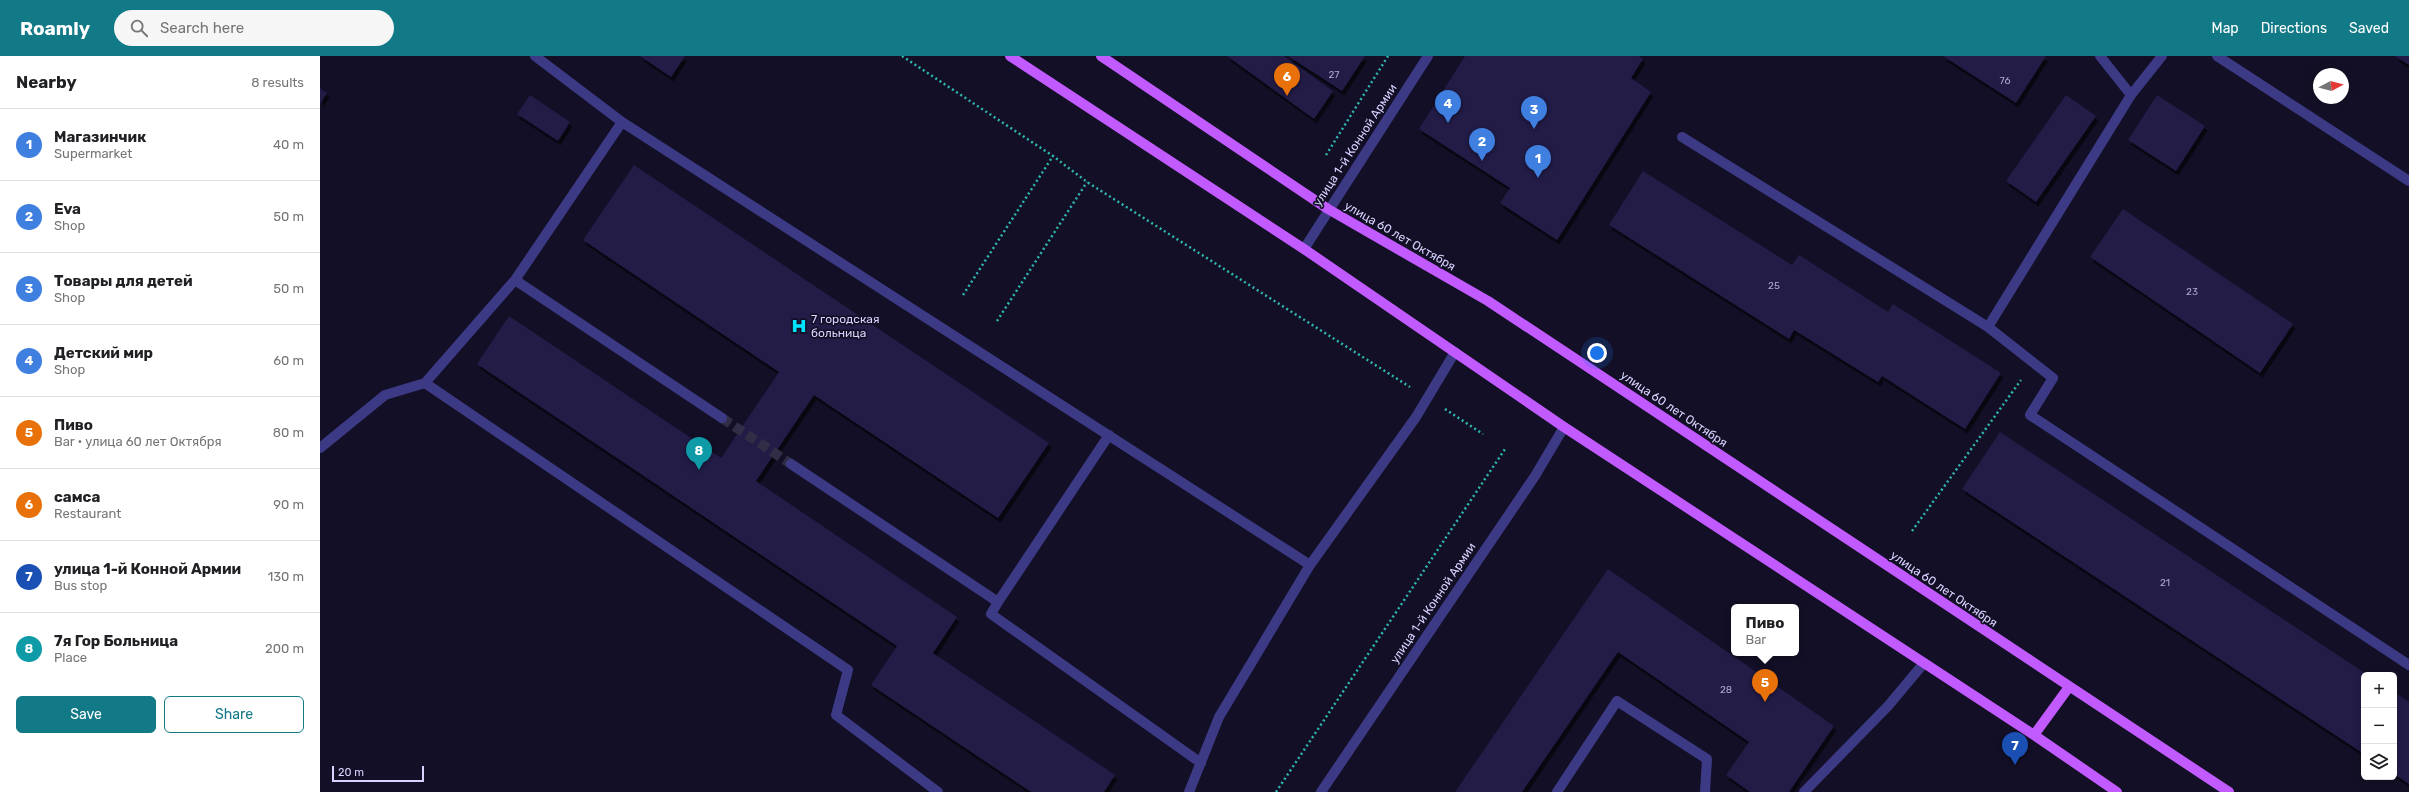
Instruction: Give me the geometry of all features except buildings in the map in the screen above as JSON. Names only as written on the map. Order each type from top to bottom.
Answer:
[{"type":"main road","points":[[1010,56],[1304,249],[1564,427],[2034,735],[2117,792]]},
{"type":"main road","name":"улица 60 лет Октября","points":[[1101,56],[1328,209],[1488,301],[2068,687],[2229,792]]},
{"type":"main road","points":[[2034,735],[2068,687]]},
{"type":"street","points":[[535,56],[622,122],[1310,565]]},
{"type":"street","name":"улица 1-й Конной Армии","points":[[1304,249],[1328,209],[1428,56]]},
{"type":"street","points":[[2100,56],[2131,95]]},
{"type":"street","points":[[1988,327],[2131,95],[2162,56]]},
{"type":"street","points":[[2217,56],[2409,181]]},
{"type":"street","points":[[320,448],[384,395],[425,383],[515,280],[622,122]]},
{"type":"street","points":[[1682,137],[1988,327],[2053,378],[2030,416],[2409,665]]},
{"type":"street","points":[[515,280],[722,418]]},
{"type":"street","points":[[1189,792],[1219,717],[1310,565],[1427,398],[1455,352]]},
{"type":"street","points":[[425,383],[848,670],[836,715],[938,792]]},
{"type":"street","name":"улица 1-й Конной Армии","points":[[1321,792],[1535,476],[1564,427]]},
{"type":"street","points":[[1110,435],[991,614],[1201,763]]},
{"type":"street","points":[[791,464],[998,602]]},
{"type":"street","points":[[1804,792],[1888,706],[1924,663]]},
{"type":"street","points":[[1556,792],[1617,701],[1707,759],[1706,792]]},
{"type":"path","points":[[902,56],[1052,156],[1087,182],[1483,434]]},
{"type":"path","points":[[1326,155],[1388,56]]},
{"type":"path","points":[[963,295],[1052,156]]},
{"type":"path","points":[[996,321],[1087,182]]},
{"type":"path","points":[[1912,531],[2033,363]]},
{"type":"path","points":[[1276,792],[1505,449]]},
{"type":"tunnel","points":[[722,418],[791,464]]},
{"type":"place","name":"самса","points":[[1287,96]]},
{"type":"place","name":"Детский мир","points":[[1448,123]]},
{"type":"place","name":"Товары для детей","points":[[1534,129]]},
{"type":"place","name":"Eva","points":[[1482,161]]},
{"type":"place","name":"Магазинчик","points":[[1538,178]]},
{"type":"place","name":"7 городская больница","points":[[799,326]]},
{"type":"place","name":"7я Гор Больница","points":[[699,470]]},
{"type":"place","name":"Пиво","points":[[1765,702]]},
{"type":"place","name":"улица 1-й Конной Армии","points":[[2015,765]]}]
